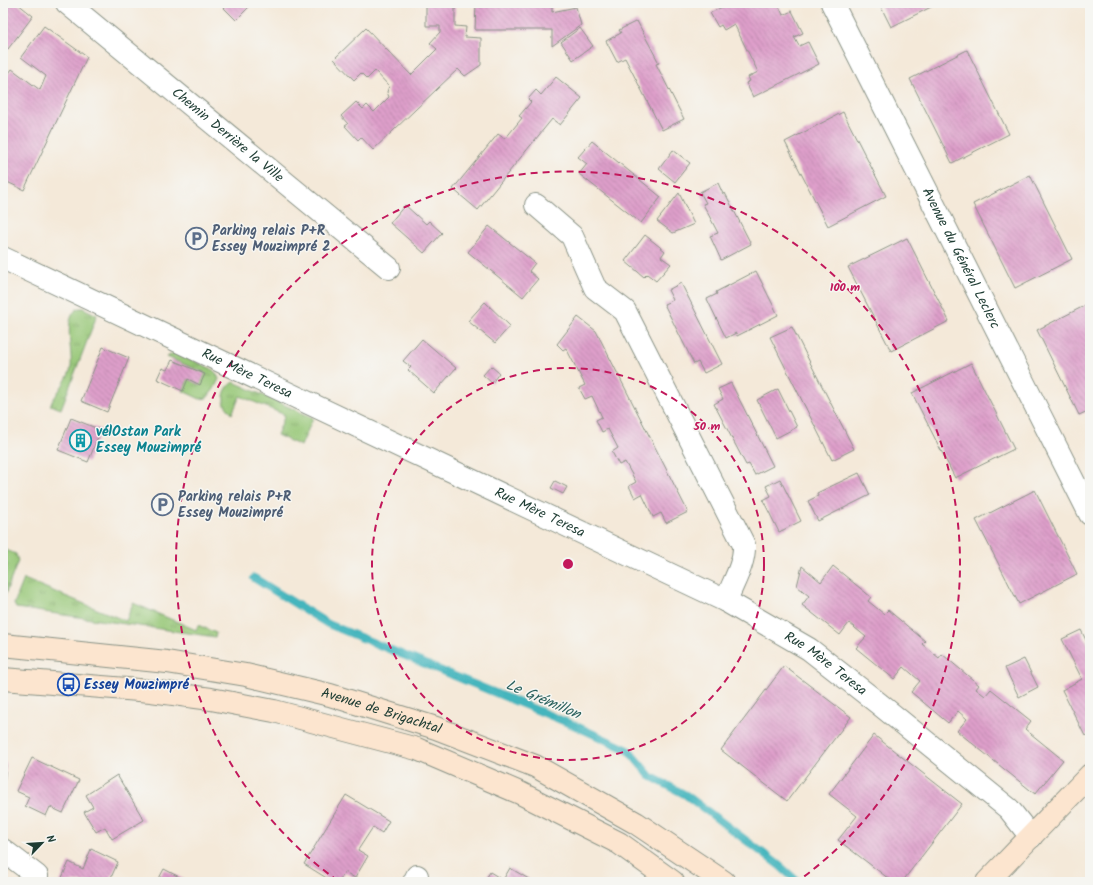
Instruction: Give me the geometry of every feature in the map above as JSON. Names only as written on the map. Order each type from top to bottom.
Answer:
[{"type":"main road","name":"Avenue de Brigachtal","points":[[3,645],[167,662],[246,675],[330,695],[436,728],[536,766],[636,823],[724,882]]},
{"type":"main road","name":"Avenue de Brigachtal","points":[[3,679],[151,691],[211,699],[274,711],[417,749],[520,793],[619,843],[673,882]]},
{"type":"main road","points":[[987,882],[1090,775]]},
{"type":"street","name":"Chemin Derrière la Ville","points":[[67,3],[389,268]]},
{"type":"street","name":"Avenue du Général Leclerc","points":[[832,3],[1090,514]]},
{"type":"street","points":[[536,205],[572,236],[595,288],[625,311],[744,545],[742,562],[726,601]]},
{"type":"street","name":"Rue Mère Teresa","points":[[3,258],[726,601],[814,654],[878,703],[1009,809],[1031,837]]},
{"type":"street","points":[[3,850],[37,876],[34,882]]},
{"type":"green space","points":[[79,308],[83,308],[97,315],[61,409],[50,405],[70,371],[71,360],[69,334],[71,318],[74,312]]},
{"type":"green space","points":[[177,353],[212,369],[216,373],[219,379],[207,398],[200,399],[183,391],[188,379],[200,385],[205,373],[167,357]]},
{"type":"green space","points":[[234,382],[313,418],[301,446],[277,435],[285,415],[240,396],[232,414],[224,402],[224,397],[228,387]]},
{"type":"green space","points":[[3,549],[16,554],[18,561],[3,600]]},
{"type":"green space","points":[[24,579],[126,621],[133,603],[196,630],[198,625],[216,633],[215,637],[16,608],[14,604]]},
{"type":"building","points":[[3,3],[17,3],[33,16],[8,49],[3,45]]},
{"type":"building","points":[[219,3],[253,3],[236,20]]},
{"type":"building","points":[[426,3],[455,3],[455,26],[466,27],[465,37],[481,38],[481,65],[465,76],[458,69],[373,150],[361,137],[358,140],[345,126],[348,124],[341,116],[356,102],[363,109],[367,105],[374,112],[389,97],[387,92],[389,86],[375,71],[367,79],[361,73],[354,80],[334,59],[366,28],[411,75],[437,49],[430,43],[440,32],[440,26],[426,26]]},
{"type":"building","points":[[476,3],[552,3],[552,12],[576,7],[581,25],[552,46],[552,30],[475,30]]},
{"type":"building","points":[[730,3],[785,3],[779,6],[783,15],[792,11],[803,33],[794,37],[799,46],[808,42],[819,64],[753,97],[746,83],[750,81],[748,77],[758,72],[734,24],[724,30],[721,25],[718,27],[710,13]]},
{"type":"building","points":[[879,3],[939,3],[891,27]]},
{"type":"building","points":[[637,21],[659,63],[656,64],[684,119],[662,130],[625,58],[617,62],[606,41],[621,33],[619,30]]},
{"type":"building","points":[[44,26],[87,57],[24,190],[3,180],[3,81],[12,69],[40,90],[46,76],[21,57]]},
{"type":"building","points":[[580,28],[593,46],[573,60],[561,42]]},
{"type":"building","points":[[967,50],[1009,134],[952,163],[910,79]]},
{"type":"building","points":[[556,77],[582,98],[560,125],[552,119],[478,210],[453,189],[498,134],[505,139],[522,118],[519,116],[531,102],[528,99],[536,90],[541,95]]},
{"type":"building","points":[[843,112],[886,196],[828,226],[785,142]]},
{"type":"building","points":[[592,141],[661,197],[641,223],[579,174],[587,164],[578,157]]},
{"type":"building","points":[[673,150],[690,163],[675,182],[659,169]]},
{"type":"building","points":[[1030,175],[1072,259],[1015,288],[973,204]]},
{"type":"building","points":[[718,183],[723,194],[725,193],[751,244],[721,260],[710,236],[718,233],[703,204],[706,203],[700,192]]},
{"type":"building","points":[[679,193],[694,224],[673,233],[657,221]]},
{"type":"building","points":[[405,205],[426,224],[429,221],[442,233],[424,253],[390,223]]},
{"type":"building","points":[[489,226],[535,263],[529,271],[538,279],[523,297],[468,252]]},
{"type":"building","points":[[645,235],[665,251],[661,257],[671,264],[656,281],[647,274],[644,277],[625,261]]},
{"type":"building","points":[[907,238],[949,321],[891,351],[848,267]]},
{"type":"building","points":[[756,271],[778,315],[737,336],[736,333],[726,338],[707,299],[717,294],[716,292]]},
{"type":"building","points":[[681,283],[722,364],[704,373],[698,362],[694,364],[664,304],[673,300],[668,290]]},
{"type":"building","points":[[485,302],[510,326],[495,343],[468,321]]},
{"type":"building","points":[[1090,303],[1090,410],[1079,415],[1037,330]]},
{"type":"building","points":[[578,317],[596,331],[688,512],[666,523],[661,513],[653,517],[642,494],[635,498],[629,486],[636,482],[625,462],[619,465],[612,452],[618,448],[608,429],[602,432],[596,420],[602,417],[592,396],[585,399],[579,388],[585,385],[566,348],[563,350],[557,344]]},
{"type":"building","points":[[792,327],[854,449],[832,460],[770,337]]},
{"type":"building","points":[[422,339],[456,368],[434,393],[408,370],[411,367],[403,361]]},
{"type":"building","points":[[103,347],[129,358],[107,412],[81,401]]},
{"type":"building","points":[[172,360],[205,374],[200,385],[188,379],[183,391],[157,379],[162,368],[167,370]]},
{"type":"building","points":[[971,363],[1014,449],[955,478],[912,393]]},
{"type":"building","points":[[491,366],[499,373],[492,383],[483,375]]},
{"type":"building","points":[[731,383],[773,466],[755,475],[749,464],[746,465],[714,404],[723,399],[718,389]]},
{"type":"building","points":[[778,389],[797,427],[776,438],[757,400]]},
{"type":"building","name":"vélOstan Park Essey Mouzimpré","points":[[71,418],[101,430],[88,462],[58,450]]},
{"type":"building","points":[[859,473],[870,495],[818,521],[808,501],[818,496],[817,493]]},
{"type":"building","points":[[780,479],[801,521],[779,532],[763,500],[771,496],[766,486]]},
{"type":"building","points":[[555,481],[567,487],[563,494],[551,488]]},
{"type":"building","points":[[1035,490],[1077,574],[1019,604],[976,520]]},
{"type":"building","points":[[802,566],[821,582],[833,566],[871,597],[868,601],[884,614],[888,610],[925,641],[922,644],[939,658],[942,654],[979,685],[976,689],[985,696],[991,689],[1031,721],[1025,729],[1063,760],[1035,794],[957,731],[967,719],[958,711],[948,723],[911,692],[920,681],[904,667],[894,679],[856,648],[866,637],[849,623],[840,635],[802,605],[809,596],[797,586]]},
{"type":"building","points":[[1081,630],[1090,648],[1090,733],[1085,736],[1062,690],[1082,679],[1062,639]]},
{"type":"building","points":[[1024,659],[1038,687],[1019,697],[1005,668]]},
{"type":"building","points":[[784,666],[851,717],[787,801],[721,750]]},
{"type":"building","points":[[874,735],[962,804],[902,882],[893,882],[838,840],[857,816],[829,794]]},
{"type":"building","points":[[32,758],[79,780],[63,813],[50,807],[46,816],[25,806],[29,797],[16,791]]},
{"type":"building","points":[[3,763],[6,763],[4,786],[3,786]]},
{"type":"building","points":[[117,775],[144,820],[112,839],[105,827],[96,832],[84,812],[93,807],[86,795]]},
{"type":"building","points":[[346,795],[389,821],[382,833],[373,827],[358,850],[368,856],[355,878],[345,872],[339,882],[333,882],[304,864]]},
{"type":"building","points":[[91,849],[118,862],[109,882],[60,882],[69,862],[83,869]]},
{"type":"building","points":[[510,868],[534,882],[484,882],[490,872],[503,880]]},
{"type":"building","points":[[164,869],[189,882],[157,882]]},
{"type":"waterway","name":"Le Grémillon","points":[[254,578],[328,624],[578,727],[628,750],[650,776],[686,795],[780,866],[798,882]]},
{"type":"place","name":"Parking relais P+R Essey Mouzimpré 2","points":[[196,239]]},
{"type":"place","name":"vélOstan Park Essey Mouzimpré","points":[[80,440]]},
{"type":"place","name":"Parking relais P+R Essey Mouzimpré","points":[[162,505]]},
{"type":"place","name":"Essey Mouzimpré","points":[[68,685]]}]
